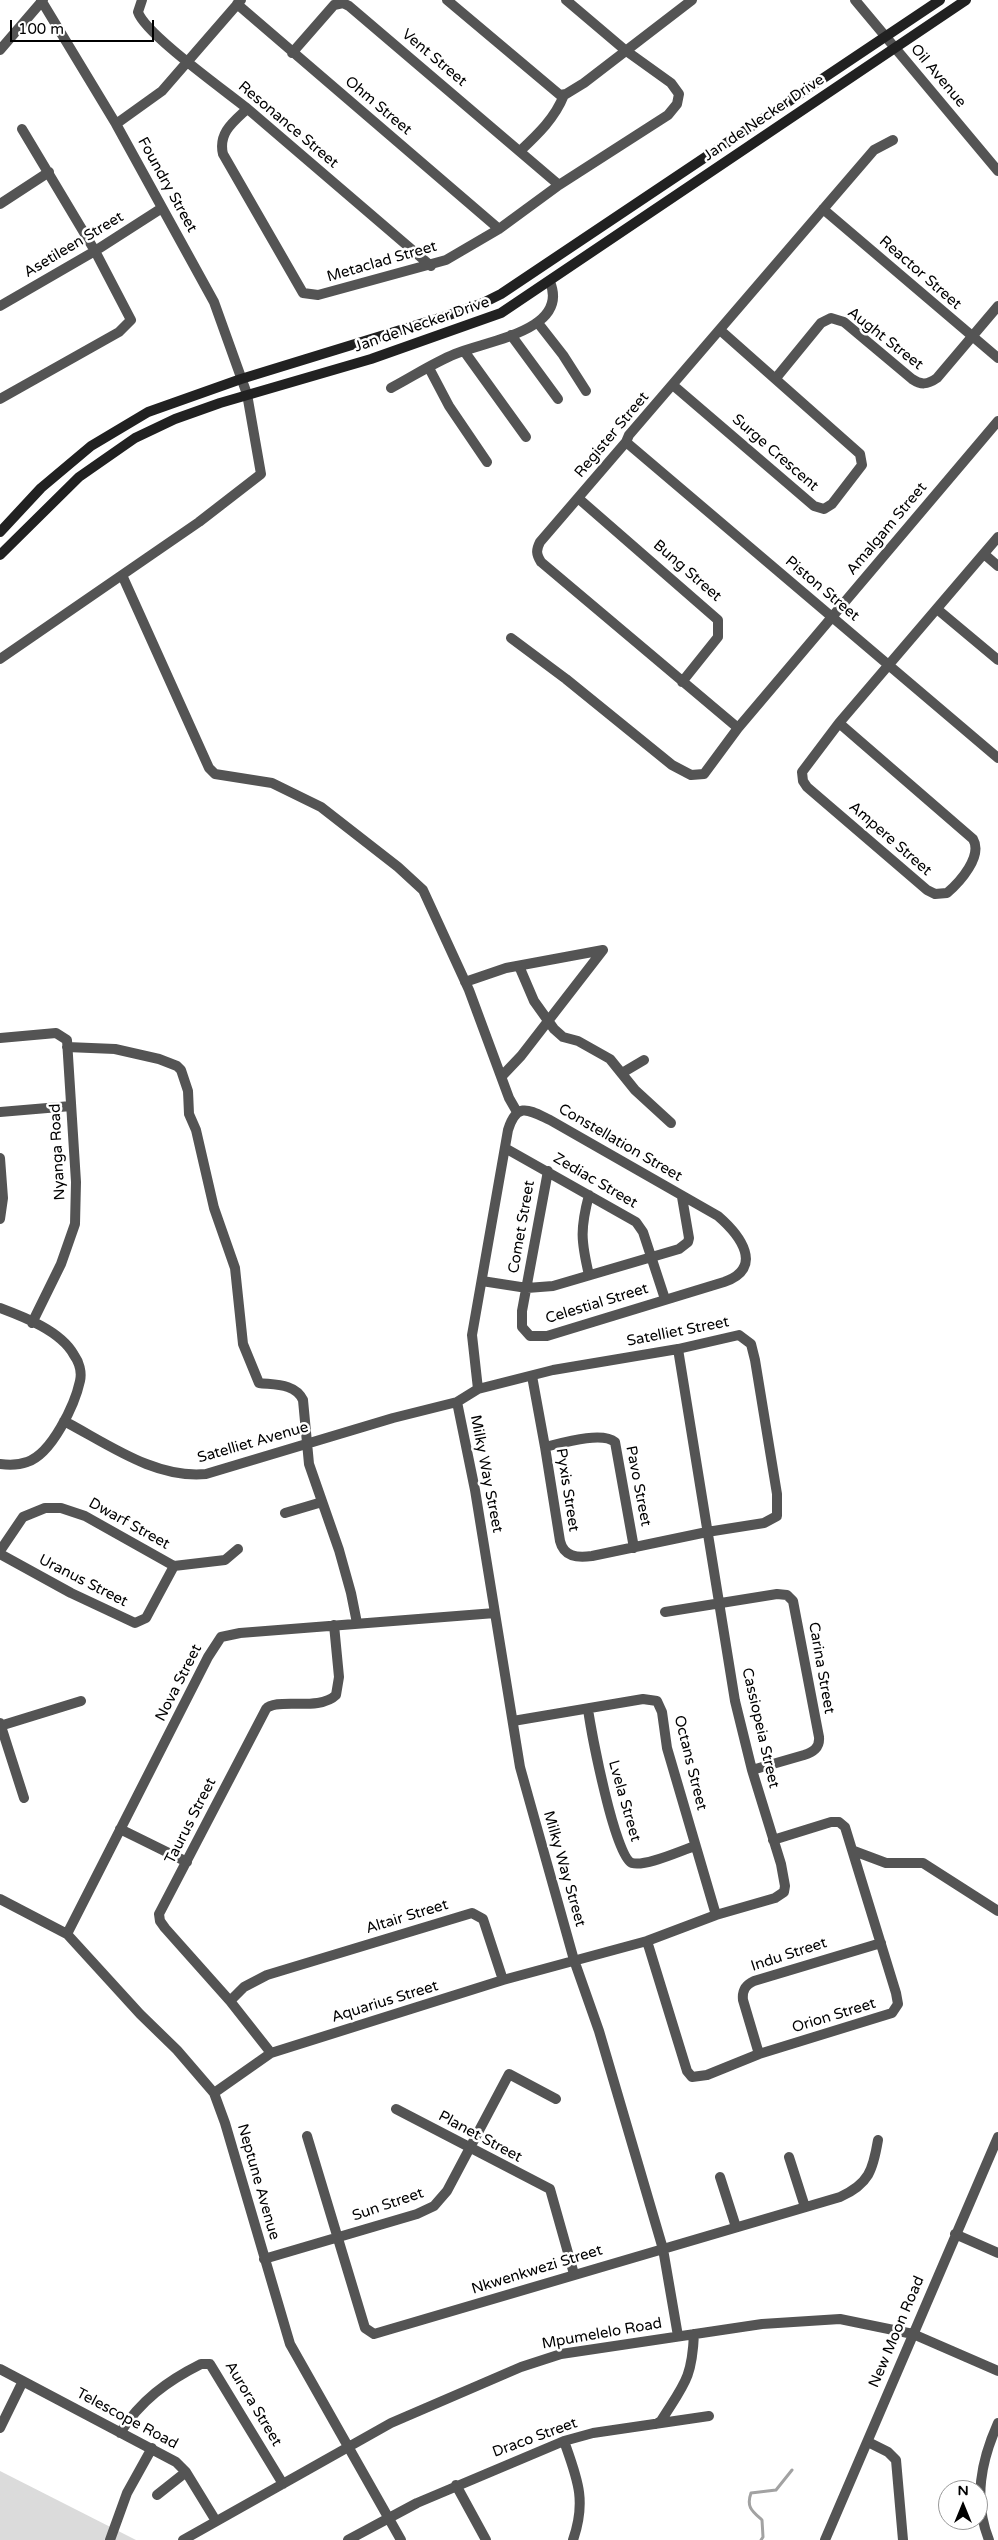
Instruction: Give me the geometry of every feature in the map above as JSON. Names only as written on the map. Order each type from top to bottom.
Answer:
[{"type":"main road","name":"Jan de Necker Drive","points":[[0,532],[41,488],[66,466],[91,446],[123,425],[148,412],[241,379],[483,303],[534,272],[940,0]]},
{"type":"main road","name":"Jan de Necker Drive","points":[[0,555],[61,493],[116,449],[175,419],[247,394],[371,359],[464,328],[501,313],[550,282],[966,0]]},
{"type":"street","name":"Resonance Street","points":[[142,0],[139,6],[140,18],[186,61],[247,109],[431,266]]},
{"type":"street","points":[[447,0],[558,94],[564,94],[584,83],[692,0]]},
{"type":"street","name":"Oil Avenue","points":[[855,0],[998,171]]},
{"type":"street","points":[[0,50],[42,1]]},
{"type":"street","name":"Foundry Street","points":[[42,1],[116,124],[214,302],[247,394],[261,474],[199,522],[122,575]]},
{"type":"street","points":[[570,1],[625,50]]},
{"type":"street","points":[[116,124],[162,91],[239,2]]},
{"type":"street","name":"Ohm Street","points":[[239,2],[292,52],[499,229]]},
{"type":"street","name":"Vent Street","points":[[292,52],[334,5],[343,4],[349,6],[559,185]]},
{"type":"street","name":"Metaclad Street","points":[[247,109],[223,134],[221,143],[222,154],[303,293],[318,295],[431,266],[446,260],[499,229],[559,185],[668,115],[678,104],[679,94],[676,89],[625,50]]},
{"type":"street","points":[[520,151],[547,125],[559,107],[564,94]]},
{"type":"street","points":[[0,399],[130,323],[130,314],[95,251],[22,129]]},
{"type":"street","name":"Register Street","points":[[738,728],[541,562],[537,556],[536,548],[626,442],[629,435],[674,386],[874,150],[893,140]]},
{"type":"street","points":[[0,204],[49,172]]},
{"type":"street","name":"Asetileen Street","points":[[0,306],[95,251],[162,208]]},
{"type":"street","name":"Reactor Street","points":[[823,209],[998,358]]},
{"type":"street","points":[[391,388],[464,351],[511,335],[538,323],[549,311],[554,296],[550,282]]},
{"type":"street","name":"Aught Street","points":[[776,378],[822,323],[831,318],[844,322],[912,379],[923,384],[937,378],[998,306]]},
{"type":"street","points":[[538,323],[563,355],[586,391]]},
{"type":"street","name":"Surge Crescent","points":[[674,386],[817,508],[827,507],[860,470],[862,457],[856,449],[720,330]]},
{"type":"street","points":[[511,335],[558,399]]},
{"type":"street","points":[[464,351],[526,437]]},
{"type":"street","points":[[429,368],[449,406],[487,462]]},
{"type":"street","name":"Amalgam Street","points":[[511,638],[566,679],[672,765],[691,775],[704,774],[738,728],[998,421]]},
{"type":"street","name":"Piston Street","points":[[626,442],[998,758]]},
{"type":"street","name":"Bung Street","points":[[578,498],[718,620],[718,637],[682,682]]},
{"type":"street","name":"Ampere Street","points":[[839,723],[970,835],[975,842],[975,858],[947,893],[935,894],[927,890],[804,784],[802,776],[804,768],[839,723],[998,537]]},
{"type":"street","points":[[984,554],[998,566]]},
{"type":"street","points":[[0,659],[122,575],[209,768],[215,774],[272,783],[321,808],[412,878],[423,890],[465,982],[517,1112],[511,1121],[505,1148],[472,1335],[478,1389]]},
{"type":"street","points":[[937,609],[998,660]]},
{"type":"street","points":[[465,982],[506,968],[603,950],[521,1056],[502,1076]]},
{"type":"street","points":[[519,966],[534,1001],[547,1022],[564,1037],[601,1052],[622,1073],[635,1090],[671,1123]]},
{"type":"street","points":[[0,1038],[56,1033],[65,1038],[67,1046],[115,1049],[159,1059],[177,1066],[181,1070],[188,1092],[189,1114],[196,1130],[214,1208],[235,1268],[243,1344],[259,1383],[286,1386],[302,1396],[309,1464],[352,1593],[357,1623]]},
{"type":"street","name":"Nyanga Road","points":[[32,1323],[61,1264],[75,1224],[76,1182],[67,1046]]},
{"type":"street","points":[[622,1073],[644,1060]]},
{"type":"street","points":[[0,1112],[70,1106]]},
{"type":"street","name":"Constellation Street","points":[[482,1281],[527,1288],[553,1286],[679,1249],[688,1242],[689,1231],[682,1197],[550,1120],[528,1110],[517,1112]]},
{"type":"street","name":"Zediac Street","points":[[505,1148],[636,1222],[643,1232],[651,1258]]},
{"type":"street","points":[[0,1158],[3,1198],[0,1219]]},
{"type":"street","name":"Comet Street","points":[[527,1288],[548,1171]]},
{"type":"street","points":[[589,1195],[581,1240],[589,1275]]},
{"type":"street","name":"Celestial Street","points":[[527,1288],[522,1310],[522,1327],[526,1334],[534,1337],[547,1336],[735,1278],[744,1270],[746,1262],[740,1240],[730,1226],[718,1216],[682,1197]]},
{"type":"street","name":"Celestial Street","points":[[651,1258],[665,1299]]},
{"type":"street","points":[[0,1308],[32,1323],[68,1345],[77,1360],[81,1379],[64,1421],[54,1439],[39,1455],[27,1462],[0,1464]]},
{"type":"street","name":"Satelliet Street","points":[[457,1402],[478,1389],[553,1370],[678,1349],[734,1336],[743,1336],[751,1344],[777,1494],[778,1513],[769,1522],[707,1532]]},
{"type":"street","name":"Cassiopeia Street","points":[[574,1960],[647,1941],[716,1915],[775,1898],[784,1892],[785,1881],[752,1770],[735,1701],[678,1349]]},
{"type":"street","name":"Pyxis Street","points":[[532,1376],[561,1547],[567,1554],[579,1558],[707,1532]]},
{"type":"street","name":"Satelliet Avenue","points":[[64,1421],[160,1469],[184,1475],[206,1474],[308,1442],[457,1402]]},
{"type":"street","name":"Milky Way Street","points":[[457,1402],[495,1613],[520,1767],[574,1960],[599,2032],[663,2249],[678,2336]]},
{"type":"street","name":"Pavo Street","points":[[545,1447],[599,1438],[610,1438],[615,1442],[634,1548]]},
{"type":"street","points":[[285,1513],[322,1502]]},
{"type":"street","name":"Dwarf Street","points":[[0,1553],[23,1517],[45,1508],[61,1508],[85,1516],[174,1566]]},
{"type":"street","points":[[174,1566],[225,1560],[238,1549]]},
{"type":"street","name":"Uranus Street","points":[[0,1553],[71,1593],[135,1623],[146,1618],[174,1566]]},
{"type":"street","name":"Carina Street","points":[[720,1603],[785,1594],[792,1601],[797,1617],[818,1746],[812,1752],[804,1755],[752,1770]]},
{"type":"street","points":[[665,1612],[720,1603]]},
{"type":"street","name":"Nova Street","points":[[67,1934],[208,1656],[221,1637],[240,1633],[495,1613]]},
{"type":"street","name":"Taurus Street","points":[[271,2053],[230,2001],[185,1953],[160,1921],[160,1911],[268,1706],[325,1701],[336,1695],[339,1677],[334,1625]]},
{"type":"street","name":"Octans Street","points":[[513,1721],[644,1699],[652,1699],[658,1702],[662,1712],[668,1748],[716,1915]]},
{"type":"street","points":[[24,1798],[0,1725],[81,1701]]},
{"type":"street","name":"Lvela Street","points":[[588,1709],[601,1777],[627,1858],[635,1863],[648,1861],[695,1846]]},
{"type":"street","name":"Orion Street","points":[[647,1941],[689,2075],[695,2077],[707,2075],[759,2054],[892,2013],[898,2002],[845,1827],[836,1822],[773,1840]]},
{"type":"street","points":[[120,1829],[187,1862]]},
{"type":"street","points":[[854,1852],[888,1864],[923,1863],[998,1911]]},
{"type":"street","name":"Neptune Avenue","points":[[0,1899],[67,1934],[140,2014],[177,2050],[214,2093],[294,2355],[349,2447],[401,2540]]},
{"type":"street","name":"Altair Street","points":[[230,2001],[244,1987],[258,1978],[472,1913],[483,1919],[503,1980]]},
{"type":"street","name":"Indu Street","points":[[759,2054],[743,2000],[743,1992],[747,1985],[754,1981],[880,1943]]},
{"type":"street","name":"Aquarius Street","points":[[214,2093],[271,2053],[503,1980],[574,1960]]},
{"type":"street","name":"Sun Street","points":[[264,2259],[430,2209],[442,2198],[509,2074],[556,2099]]},
{"type":"street","name":"Planet Street","points":[[396,2109],[469,2149],[550,2189],[574,2274]]},
{"type":"street","name":"Nkwenkwezi Street","points":[[306,2136],[365,2328],[374,2334],[840,2197],[864,2183],[874,2161],[878,2140]]},
{"type":"street","name":"New Moon Road","points":[[825,2540],[998,2137]]},
{"type":"street","points":[[788,2157],[805,2207]]},
{"type":"street","points":[[720,2177],[736,2227]]},
{"type":"street","points":[[955,2234],[998,2253]]},
{"type":"street","name":"Mpumelelo Road","points":[[183,2540],[400,2419],[544,2358],[678,2336],[787,2321],[840,2319],[913,2334],[998,2372]]},
{"type":"street","points":[[656,2424],[661,2421],[687,2380],[692,2365],[694,2334]]},
{"type":"street","name":"Aurora Street","points":[[120,2433],[133,2413],[153,2392],[196,2366],[206,2363],[210,2364],[283,2484]]},
{"type":"street","name":"Telescope Road","points":[[0,2369],[176,2462],[186,2472],[216,2521]]},
{"type":"street","points":[[0,2428],[23,2381]]},
{"type":"street","name":"Draco Street","points":[[348,2540],[388,2517],[456,2485],[564,2441],[593,2433],[709,2416]]},
{"type":"street","points":[[989,2540],[982,2518],[980,2477],[986,2448],[998,2423]]},
{"type":"street","points":[[564,2441],[580,2494],[580,2515],[573,2540]]},
{"type":"street","points":[[868,2442],[888,2452],[896,2460],[903,2540]]},
{"type":"street","points":[[110,2540],[127,2493],[152,2448]]},
{"type":"street","points":[[157,2495],[186,2472]]},
{"type":"street","points":[[456,2485],[486,2540]]},
{"type":"shaded area","points":[[0,2471],[136,2540],[0,2540]]},
{"type":"waterway","points":[[761,2540],[763,2537],[762,2520],[751,2508],[749,2502],[751,2493],[776,2490],[792,2470]]}]
